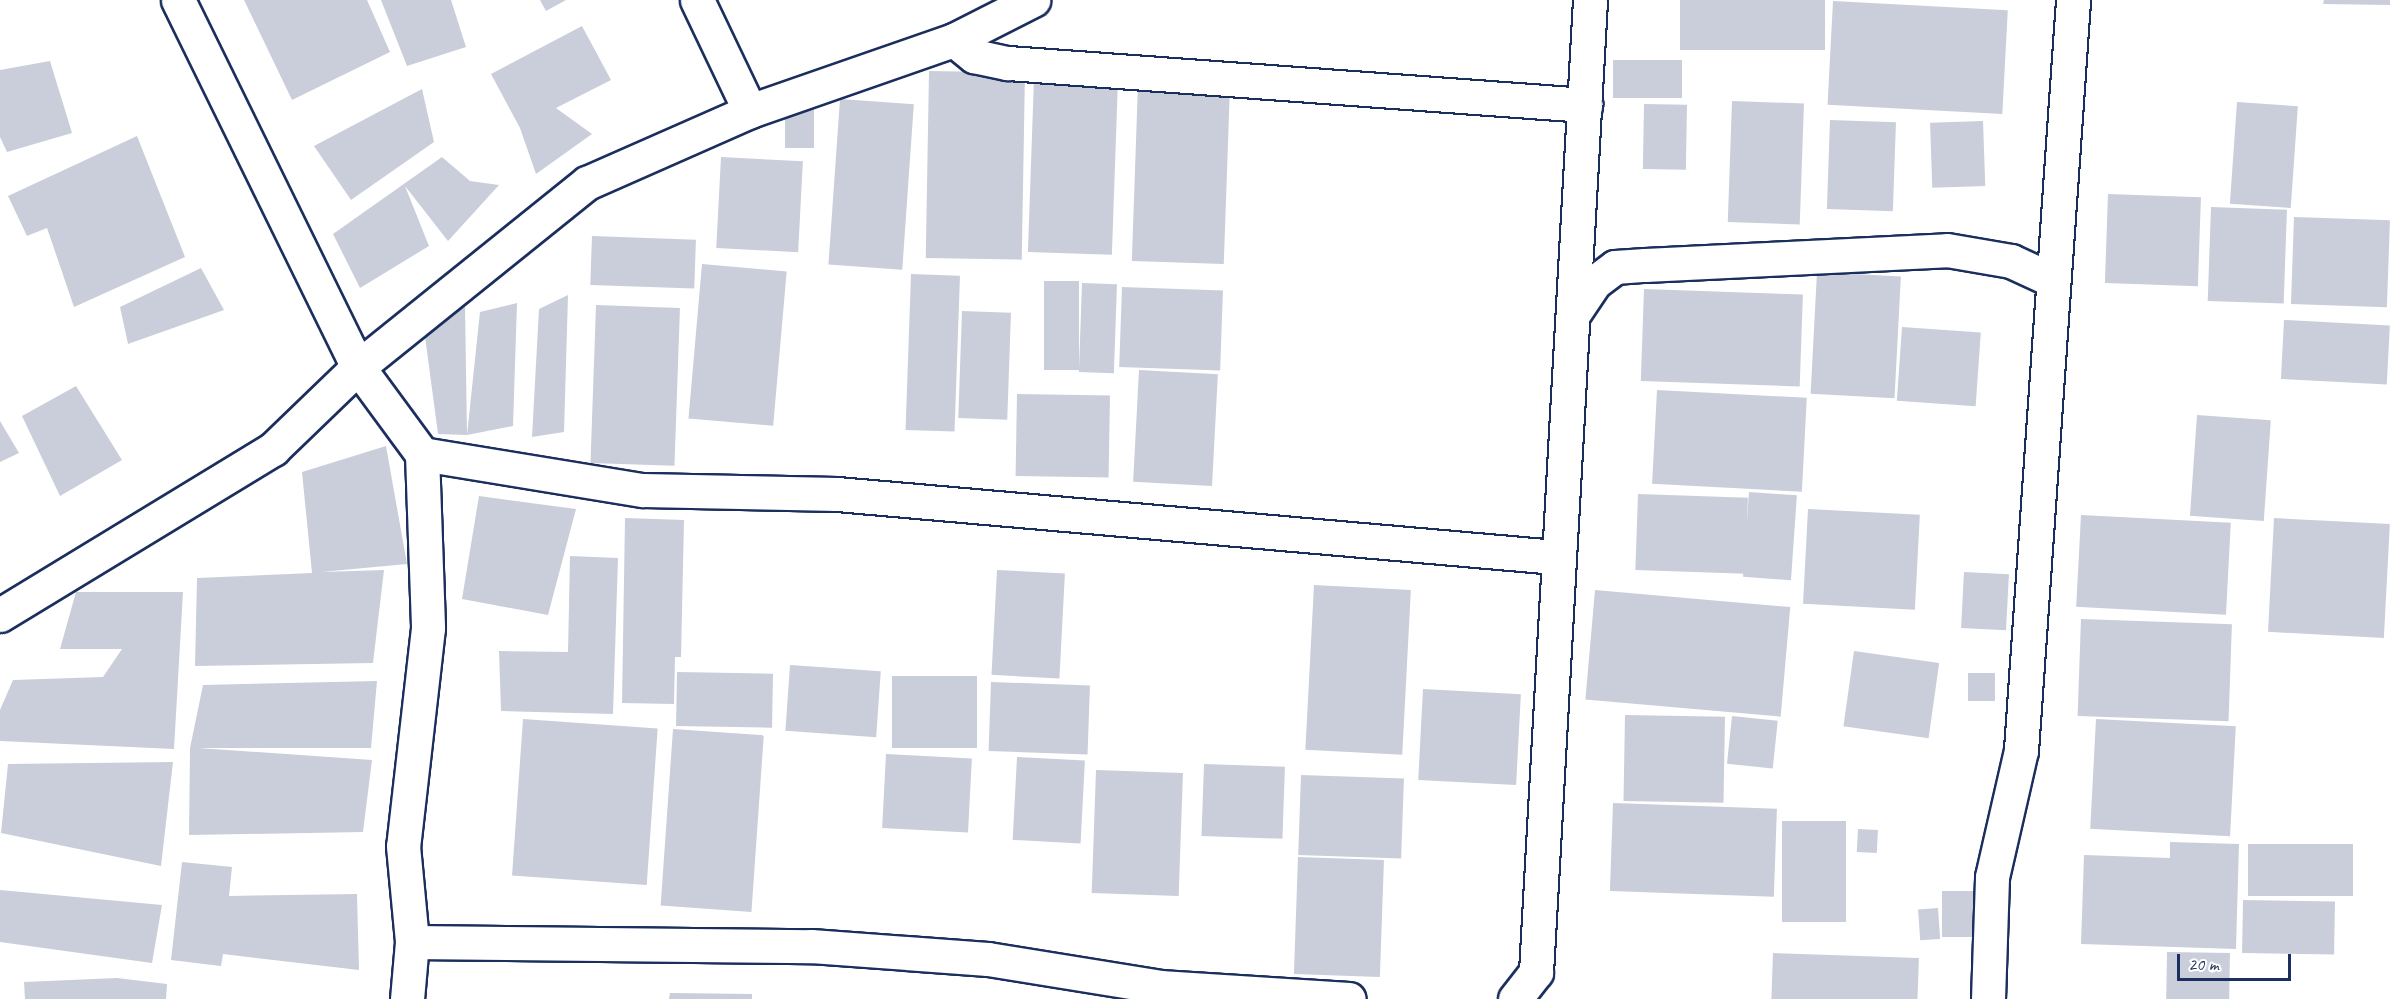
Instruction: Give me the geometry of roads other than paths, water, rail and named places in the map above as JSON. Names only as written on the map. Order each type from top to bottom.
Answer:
[{"type":"street","points":[[178,0],[358,367],[422,454],[428,628],[404,846],[412,942],[407,999]]},
{"type":"street","points":[[697,0],[750,111]]},
{"type":"street","points":[[0,615],[273,449],[358,367],[587,183],[750,111],[954,40],[1033,0]]},
{"type":"street","points":[[1521,996],[1536,972],[1555,557],[1574,313],[1590,0]]},
{"type":"street","points":[[1988,999],[1992,878],[2021,750],[2050,279],[2073,0]]},
{"type":"street","points":[[954,40],[974,56],[1008,63],[1585,105]]},
{"type":"street","points":[[1574,313],[1595,282],[1615,267],[1947,250],[2010,261],[2050,279]]},
{"type":"street","points":[[422,454],[643,490],[837,494],[1555,557]]},
{"type":"street","points":[[412,942],[811,946],[988,959],[1160,987],[1349,999]]}]
